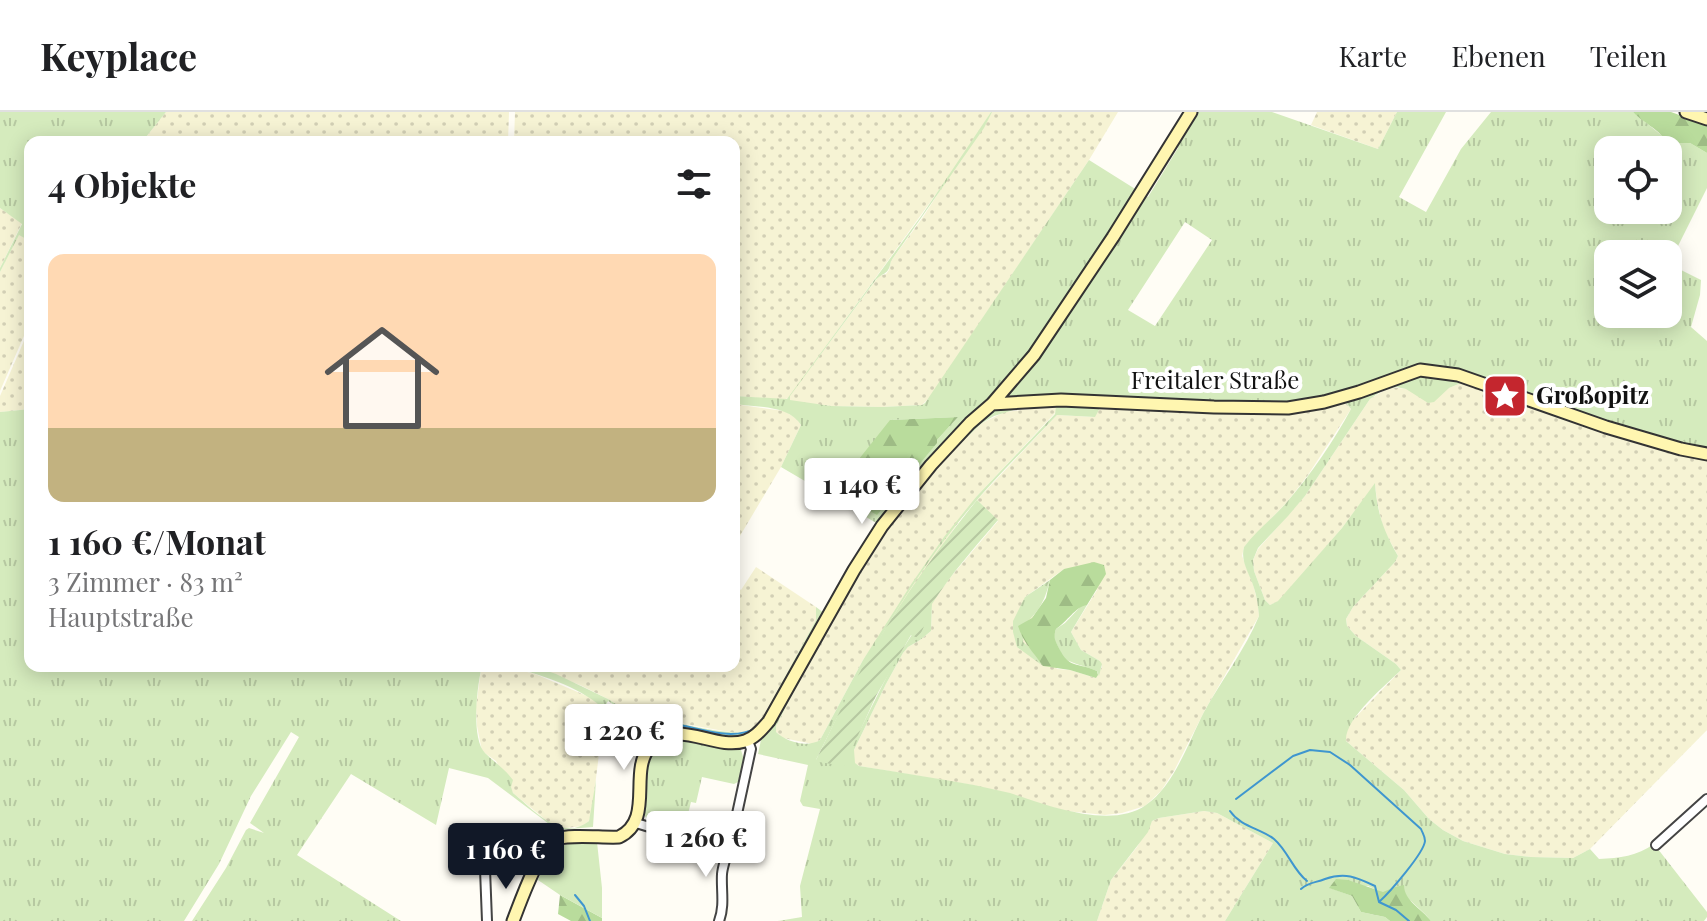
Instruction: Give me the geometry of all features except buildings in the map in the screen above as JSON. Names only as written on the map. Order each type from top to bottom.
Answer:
[{"type":"street","points":[[513,921],[540,857],[550,843],[561,837],[619,837],[636,823],[641,772],[645,753],[651,745],[673,733],[730,743],[748,741],[769,721],[835,602],[882,526],[931,465],[992,404],[1048,336],[1191,112]]},
{"type":"street","points":[[1686,112],[1707,119]]},
{"type":"street","name":"Freitaler Straße","points":[[992,404],[1061,400],[1288,408],[1359,392],[1420,370],[1458,375],[1606,427],[1707,454]]},
{"type":"street","points":[[651,745],[646,738],[646,728],[655,720],[663,719],[673,733]]},
{"type":"street","points":[[636,823],[721,841],[732,837],[751,749],[748,741]]},
{"type":"street","points":[[1656,845],[1707,799]]},
{"type":"street","points":[[487,835],[487,921]]},
{"type":"street","points":[[719,921],[723,909],[722,876],[728,847],[726,840]]},
{"type":"shaded area","points":[[166,112],[509,112],[508,136],[147,136]]},
{"type":"shaded area","points":[[515,112],[991,112],[955,170],[992,112],[1118,112],[1089,160],[922,405],[831,406],[793,402],[790,397],[784,400],[740,396],[740,136],[514,136]],"holes":[[[952,172],[891,261],[886,274],[879,276],[803,378]]]},
{"type":"shaded area","points":[[1317,112],[1397,112],[1378,149],[1311,125]]},
{"type":"shaded area","points":[[0,208],[22,223],[0,268]]},
{"type":"shaded area","points":[[19,234],[24,237],[24,336],[0,391],[0,272]]},
{"type":"shaded area","points":[[24,341],[24,410],[0,412],[0,396]]},
{"type":"shaded area","points":[[1461,383],[1605,432],[1707,460],[1707,730],[1590,849],[1573,858],[1505,854],[1463,841],[1429,819],[1404,790],[1346,741],[1345,733],[1351,722],[1401,670],[1356,636],[1347,626],[1346,619],[1398,556],[1383,528],[1375,484],[1279,601],[1270,605],[1265,600],[1254,571],[1253,560],[1258,549],[1305,496],[1370,399],[1390,387],[1449,388]]},
{"type":"shaded area","points":[[1346,403],[1351,409],[1308,475],[1244,547],[1242,556],[1253,584],[1259,616],[1174,771],[1161,791],[1145,806],[1105,815],[1066,811],[972,785],[854,763],[854,750],[903,653],[931,631],[932,603],[998,521],[977,500],[1057,415],[1094,417],[1100,408],[1106,406]],"holes":[[[1064,569],[1097,590],[1071,632],[1081,650],[1100,661],[1102,667],[1096,678],[1057,669],[1025,597]]]},
{"type":"shaded area","points":[[740,405],[784,411],[801,425],[781,467],[740,536]]},
{"type":"shaded area","points":[[1057,407],[1055,413],[976,497],[863,660],[820,740],[813,744],[783,738],[776,732],[776,726],[819,643],[887,529],[936,467],[982,423],[1005,412]]},
{"type":"shaded area","points":[[756,567],[816,607],[817,614],[767,712],[755,727],[746,732],[735,733],[685,724],[656,713],[641,720],[608,699],[548,672],[740,672],[741,590]]},
{"type":"shaded area","points":[[481,672],[535,674],[605,706],[589,821],[583,826],[558,827],[513,793],[496,761],[482,751],[476,707]]},
{"type":"shaded area","points":[[1204,811],[1217,813],[1273,843],[1225,921],[1097,921],[1111,880],[1137,847],[1152,821]]},
{"type":"green space","points":[[0,112],[166,112],[147,136],[24,136],[24,238],[19,235],[0,272],[22,224],[0,208]]},
{"type":"green space","points":[[991,112],[984,128],[891,261],[887,272],[875,281],[790,400],[831,406],[882,407],[925,403],[1089,160],[1148,197],[1196,112],[1272,112],[1378,149],[1397,112],[1446,112],[1399,197],[1426,212],[1461,149],[1491,112],[1633,112],[1662,136],[1594,136],[1594,224],[1682,224],[1682,143],[1690,143],[1707,153],[1707,188],[1681,240],[1594,240],[1594,328],[1682,328],[1682,270],[1701,280],[1691,327],[1707,341],[1707,460],[1605,432],[1461,383],[1428,403],[1406,389],[1396,387],[1383,390],[1370,399],[1305,496],[1258,548],[1253,560],[1254,571],[1265,600],[1270,605],[1278,601],[1342,528],[1375,483],[1382,521],[1398,556],[1346,619],[1347,626],[1356,636],[1401,670],[1359,713],[1347,732],[1346,741],[1404,790],[1429,819],[1463,841],[1505,854],[1531,857],[1573,858],[1590,849],[1599,859],[1628,856],[1654,844],[1707,912],[1707,917],[1704,921],[1431,921],[1395,887],[1383,893],[1368,886],[1330,888],[1352,896],[1361,912],[1390,921],[1225,921],[1273,843],[1217,813],[1204,811],[1152,821],[1148,832],[1111,880],[1097,921],[778,921],[802,917],[800,886],[820,809],[803,806],[800,801],[808,765],[758,754],[761,740],[770,731],[763,724],[750,735],[734,738],[679,730],[672,721],[658,715],[643,723],[608,701],[605,706],[600,706],[580,692],[528,672],[556,674],[608,699],[641,720],[653,714],[662,714],[694,727],[740,733],[761,721],[816,620],[816,607],[824,613],[878,524],[781,467],[801,425],[796,418],[780,410],[740,405],[740,396],[787,399],[922,215]],"holes":[[[1185,222],[1212,240],[1155,326],[1128,310]],[[1346,403],[1351,409],[1330,445],[1287,502],[1244,547],[1244,563],[1255,591],[1259,616],[1204,712],[1173,775],[1146,805],[1115,815],[1078,813],[1010,793],[855,763],[854,750],[903,653],[931,631],[932,603],[892,666],[860,730],[816,760],[876,646],[927,564],[972,506],[1057,415],[1095,417],[1100,408],[1107,406],[1284,413]],[[1056,407],[1055,414],[976,497],[944,537],[863,660],[820,740],[803,744],[776,732],[776,726],[819,643],[864,566],[887,529],[936,467],[982,423],[994,416],[1017,409]],[[958,417],[937,440],[890,420]]]},
{"type":"green space","points":[[1633,112],[1671,112],[1707,125],[1707,153],[1690,143],[1682,143],[1682,136],[1661,135]]},
{"type":"green space","points":[[24,410],[24,672],[481,672],[476,713],[478,736],[485,753],[513,780],[513,793],[549,822],[569,828],[579,827],[589,821],[596,780],[593,827],[557,830],[488,778],[449,768],[436,825],[351,774],[297,855],[401,921],[192,921],[246,830],[249,828],[264,833],[250,823],[299,737],[291,732],[251,796],[219,864],[184,921],[0,921],[0,412]]},
{"type":"green space","points":[[958,417],[877,515],[848,499],[836,488],[890,420]]},
{"type":"green space","points":[[977,500],[998,520],[939,593],[918,638],[911,635],[876,696],[844,766],[819,762],[816,760],[874,648],[915,583]]},
{"type":"green space","points":[[1094,562],[1104,565],[1106,574],[1087,605],[1056,629],[1055,637],[1066,659],[1097,671],[1096,678],[1043,666],[1025,642],[1018,626],[1032,618],[1046,598],[1050,580],[1064,569]]},
{"type":"green space","points":[[1050,580],[1042,604],[1025,623],[1023,642],[1043,666],[1017,647],[1013,621],[1025,597]]},
{"type":"green space","points":[[1082,605],[1087,605],[1071,632],[1081,650],[1102,664],[1099,676],[1097,671],[1062,658],[1053,638],[1056,629]]},
{"type":"green space","points":[[689,739],[741,750],[744,760],[738,782],[734,784],[702,777],[696,803],[691,802],[685,826],[647,818],[642,814],[649,763],[662,747]]},
{"type":"green space","points":[[597,842],[602,918],[538,880],[548,859],[559,848],[574,843]]},
{"type":"green space","points":[[1336,879],[1383,892],[1404,885],[1410,900],[1431,921],[1390,921],[1361,912],[1352,896],[1329,888]]},
{"type":"green space","points":[[560,895],[602,918],[602,921],[571,921],[558,914]]},
{"type":"waterway","points":[[787,679],[799,655]]},
{"type":"waterway","points":[[679,725],[728,734],[756,728]]},
{"type":"waterway","points":[[1236,799],[1293,756],[1310,750],[1330,752],[1350,765],[1421,829],[1425,838],[1413,863],[1379,902]]},
{"type":"waterway","points":[[1230,811],[1240,821],[1274,839],[1307,881]]},
{"type":"waterway","points":[[1301,889],[1332,877],[1356,878],[1375,886],[1379,902],[1409,921]]},
{"type":"waterway","points":[[575,895],[590,921]]},
{"type":"place","name":"Großopitz","points":[[1505,396]]}]
